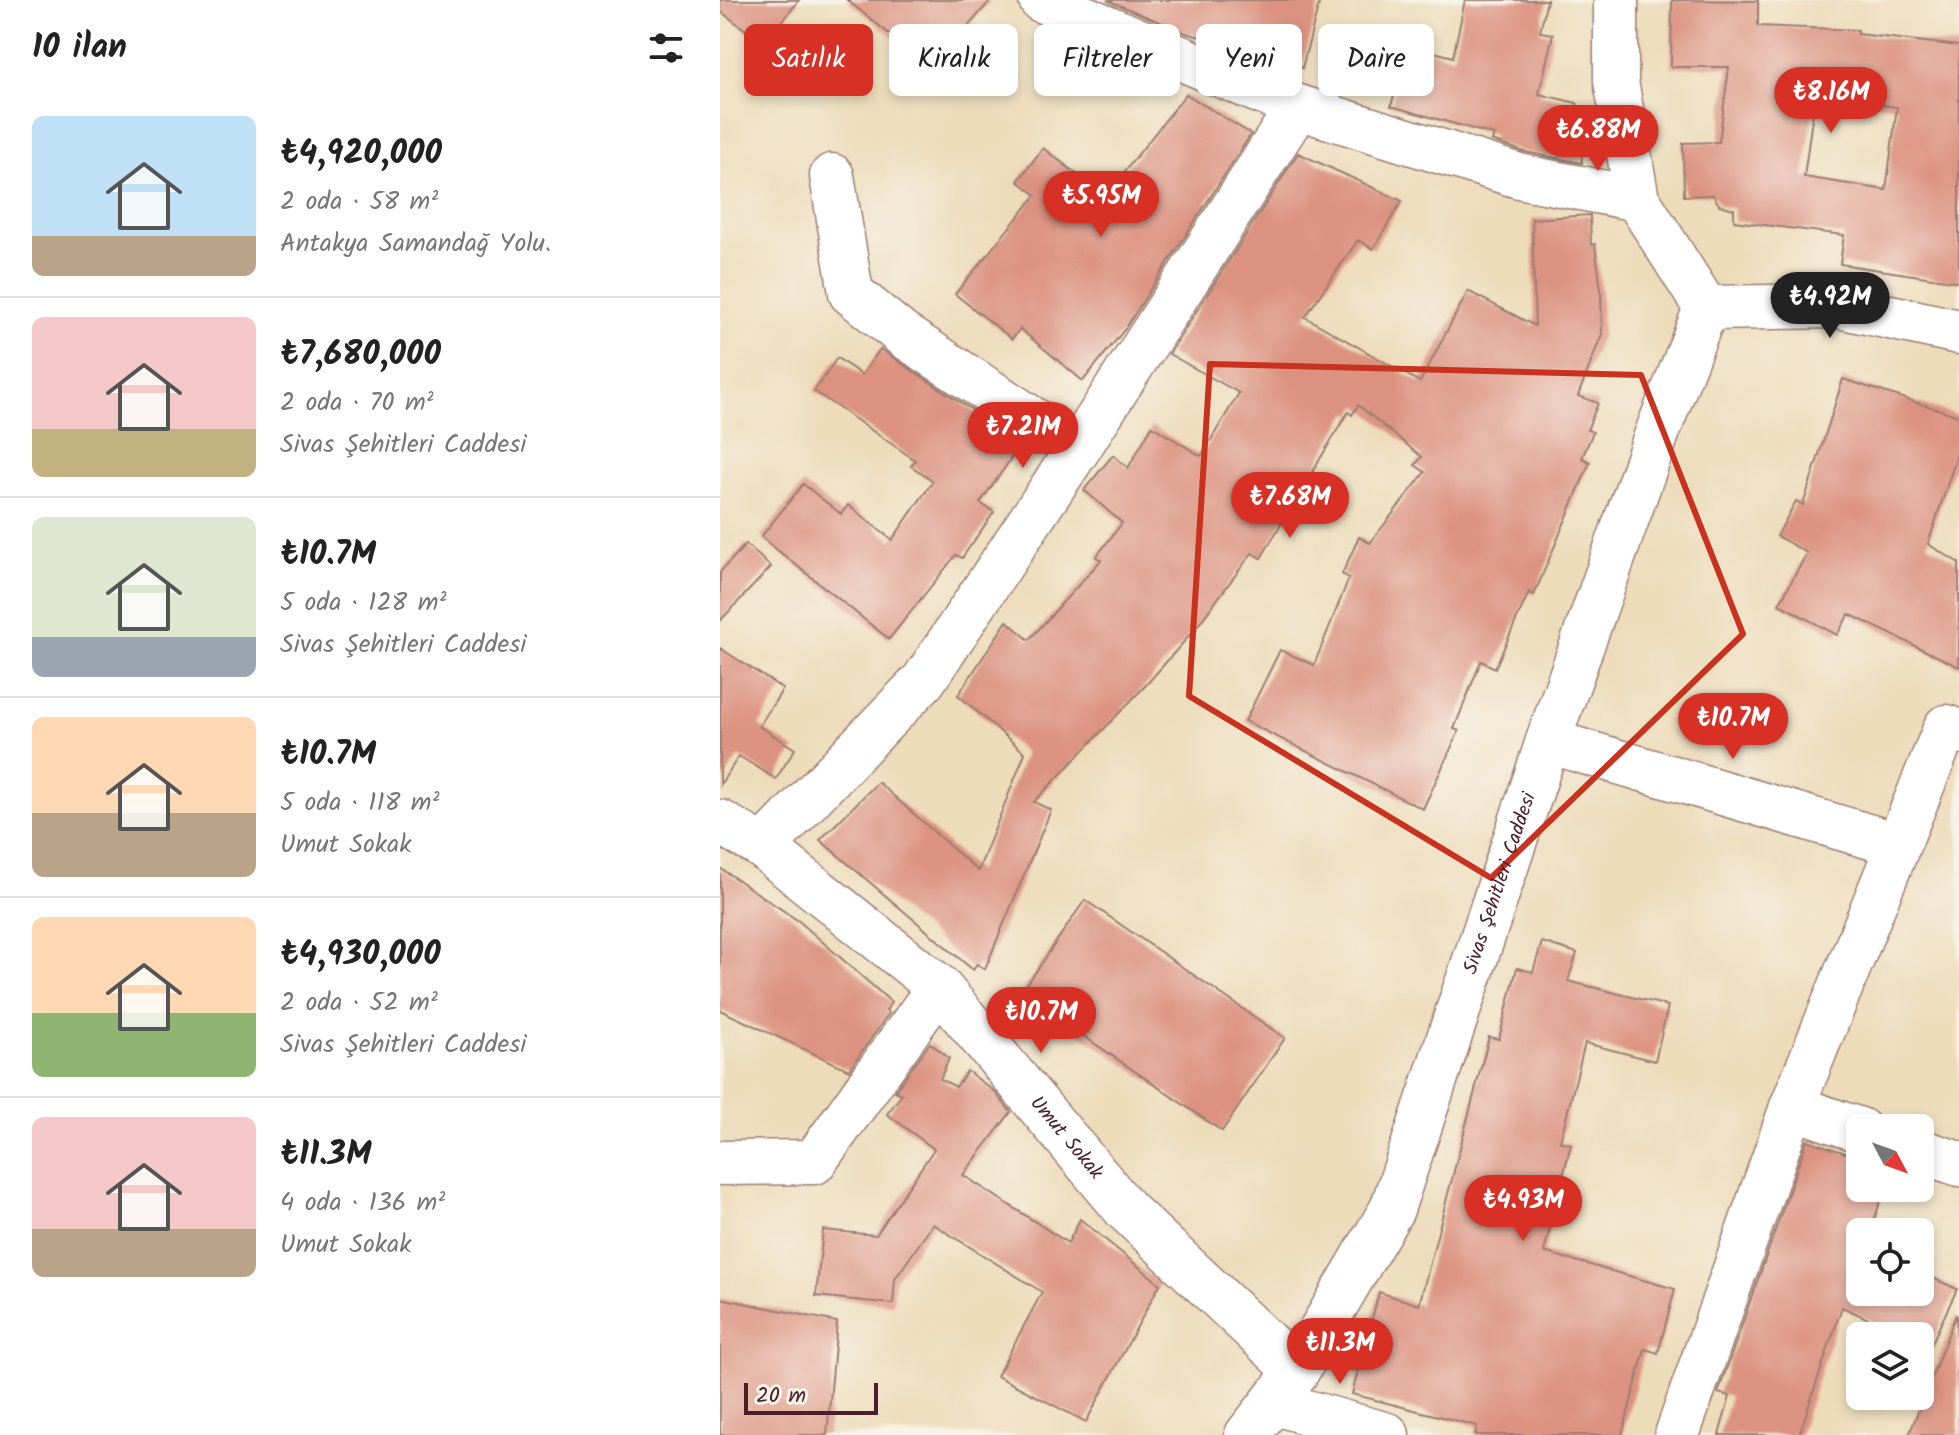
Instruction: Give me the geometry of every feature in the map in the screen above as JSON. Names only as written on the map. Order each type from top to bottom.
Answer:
[{"type":"street","points":[[1041,0],[1099,11],[1298,107],[1519,176],[1637,199]]},
{"type":"street","points":[[1616,0],[1616,81],[1637,199],[1706,308],[1839,306],[1959,332]]},
{"type":"street","points":[[763,847],[924,680],[1078,449],[1298,107]]},
{"type":"street","points":[[832,176],[851,293],[903,335],[1078,449]]},
{"type":"street","name":"Sivas Şehitleri Caddesi","points":[[1273,1403],[1392,1209],[1548,741],[1659,428],[1706,308]]},
{"type":"street","points":[[1677,1435],[1792,1107],[1946,727],[1959,732]]},
{"type":"street","points":[[1548,741],[1898,845]]},
{"type":"street","name":"Umut Sokak","points":[[720,822],[763,847],[939,987],[1126,1210],[1273,1403],[1387,1435]]},
{"type":"street","points":[[720,1163],[814,1162],[939,987]]},
{"type":"street","points":[[1792,1107],[1846,1125]]},
{"type":"street","points":[[1934,1156],[1959,1164]]},
{"type":"highlighted area","points":[[1210,364],[1641,375],[1743,634],[1491,878],[1189,696]]},
{"type":"building","points":[[720,0],[799,0],[780,24],[744,24],[744,29],[720,11]]},
{"type":"building","points":[[847,0],[991,0],[970,24],[889,24],[889,34]]},
{"type":"building","points":[[1107,0],[1320,0],[1302,68],[1302,24],[1196,24],[1196,36],[1180,30],[1180,24],[1164,24]]},
{"type":"building","points":[[1465,0],[1547,0],[1540,32],[1553,34],[1539,94],[1577,103],[1582,163],[1525,152],[1492,141],[1494,135],[1391,106],[1394,96],[1434,96],[1434,52],[1453,57]]},
{"type":"building","points":[[1672,0],[1758,1],[1758,26],[1858,30],[1858,34],[1959,46],[1959,282],[1840,264],[1844,235],[1734,221],[1734,209],[1719,205],[1713,195],[1684,196],[1683,143],[1719,142],[1729,67],[1671,67]],"holes":[[[1815,96],[1897,107],[1886,190],[1804,177]]]},
{"type":"building","points":[[1186,94],[1251,134],[1125,329],[1083,381],[1020,329],[1012,339],[955,294],[1036,195],[1018,181],[1043,148],[1105,196]]},
{"type":"building","points":[[1298,153],[1402,201],[1373,249],[1358,240],[1305,317],[1420,382],[1468,291],[1535,326],[1532,219],[1590,215],[1591,245],[1595,244],[1601,290],[1602,334],[1578,396],[1598,403],[1587,430],[1593,432],[1582,458],[1590,462],[1534,595],[1529,592],[1495,668],[1481,661],[1454,729],[1459,731],[1423,809],[1245,721],[1280,650],[1314,665],[1349,578],[1342,574],[1359,537],[1370,543],[1425,472],[1415,465],[1422,457],[1358,405],[1352,415],[1348,412],[1261,558],[1252,553],[1195,629],[1146,685],[1034,802],[1051,810],[985,969],[977,964],[973,970],[820,840],[878,782],[978,871],[1025,753],[958,695],[1007,621],[1029,640],[1101,560],[1096,557],[1122,523],[1084,490],[1113,455],[1128,468],[1152,426],[1201,456],[1239,393],[1169,354]]},
{"type":"building","points":[[880,349],[1022,443],[980,503],[994,512],[962,558],[956,555],[889,639],[761,537],[803,484],[841,514],[848,505],[892,540],[933,481],[911,466],[915,460],[814,391],[837,358],[862,375]]},
{"type":"building","points":[[1843,379],[1959,416],[1959,449],[1928,544],[1959,563],[1959,667],[1849,614],[1837,635],[1779,604],[1807,553],[1777,536],[1796,501],[1803,505]]},
{"type":"building","points":[[746,544],[771,567],[720,621],[720,572]]},
{"type":"building","points":[[720,648],[783,689],[759,726],[795,749],[776,779],[739,756],[720,785]]},
{"type":"building","points":[[720,868],[800,922],[891,1002],[886,1011],[889,1013],[849,1070],[720,1010]]},
{"type":"building","points":[[1085,900],[1285,1038],[1222,1131],[1021,993]]},
{"type":"building","points":[[1542,942],[1577,953],[1568,981],[1668,1006],[1655,1061],[1585,1043],[1560,1142],[1571,1144],[1544,1252],[1675,1289],[1658,1353],[1645,1349],[1622,1435],[1475,1435],[1477,1426],[1352,1394],[1379,1292],[1419,1305],[1489,1037],[1499,1039],[1517,968],[1533,972]]},
{"type":"building","points":[[930,1043],[949,1058],[940,1079],[956,1087],[967,1071],[994,1091],[1011,1112],[963,1175],[1068,1243],[1080,1219],[1160,1284],[1086,1422],[997,1376],[1042,1292],[933,1224],[895,1279],[893,1304],[816,1296],[823,1230],[876,1235],[934,1149],[887,1114],[902,1094],[895,1091]]},
{"type":"building","points":[[1807,1140],[1846,1153],[1846,1202],[1880,1202],[1875,1218],[1846,1218],[1846,1306],[1934,1306],[1934,1278],[1957,1289],[1934,1338],[1934,1322],[1875,1322],[1842,1307],[1799,1435],[1719,1435],[1730,1396],[1718,1393]]},
{"type":"building","points":[[720,1298],[837,1322],[827,1435],[720,1435]]},
{"type":"building","points":[[1956,1314],[1959,1435],[1909,1435],[1919,1410],[1934,1410],[1934,1371]]}]
